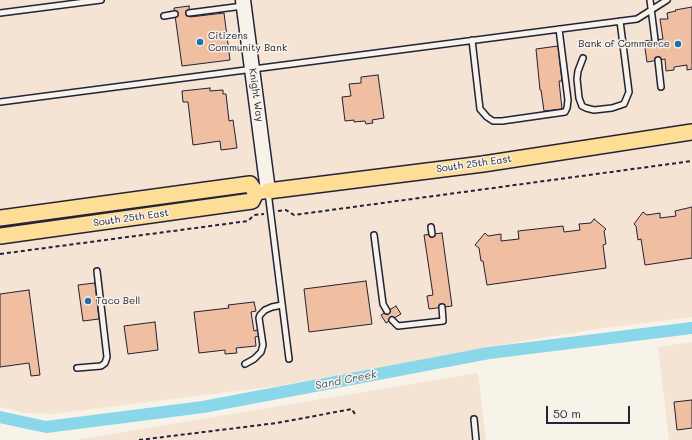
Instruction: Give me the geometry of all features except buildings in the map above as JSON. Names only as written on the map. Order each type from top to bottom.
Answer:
[{"type":"main road","name":"South 25th East","points":[[0,236],[252,201],[262,192],[483,164],[692,132]]},
{"type":"main road","name":"South 25th East","points":[[0,218],[250,184],[262,192]]},
{"type":"street","name":"Knight Way","points":[[243,3],[252,68],[262,192]]},
{"type":"lane","points":[[0,13],[101,0]]},
{"type":"lane","points":[[650,0],[655,40]]},
{"type":"lane","points":[[0,102],[636,19],[667,0]]},
{"type":"lane","points":[[189,13],[243,3]]},
{"type":"lane","points":[[164,16],[175,14]]},
{"type":"lane","points":[[583,58],[578,70],[577,79],[579,98],[582,106],[594,110],[612,108],[624,104],[629,92],[620,21]]},
{"type":"lane","points":[[472,40],[480,109],[493,121],[502,121],[565,112],[568,100],[559,29]]},
{"type":"lane","points":[[658,60],[661,87]]},
{"type":"lane","points":[[262,192],[282,305],[289,359]]},
{"type":"lane","points":[[431,227],[432,234]]},
{"type":"lane","points":[[374,235],[383,304],[387,311]]},
{"type":"lane","points":[[77,368],[101,366],[105,363],[107,357],[97,271]]},
{"type":"lane","points":[[245,364],[254,359],[261,352],[263,345],[259,318],[260,315],[265,310],[282,305]]},
{"type":"lane","points":[[392,320],[398,326],[443,320],[442,308]]},
{"type":"lane","points":[[474,419],[476,440]]},
{"type":"path","points":[[286,210],[294,215],[692,161]]},
{"type":"path","points":[[0,254],[248,221],[254,215]]},
{"type":"path","points":[[139,440],[277,423],[352,409],[356,416]]},
{"type":"shaded area","points":[[0,0],[692,0],[692,317],[603,328],[500,345],[278,386],[51,414],[25,413],[0,407]]},
{"type":"shaded area","points":[[692,342],[692,440],[669,440],[658,347]]},
{"type":"shaded area","points":[[478,373],[486,440],[76,440]]},
{"type":"waterway","name":"Sand Creek","points":[[0,417],[46,427],[203,407],[489,353],[692,328]]},
{"type":"place","name":"Citizens Community Bank","points":[[200,42]]},
{"type":"place","name":"Bank of Commerce","points":[[678,44]]},
{"type":"place","name":"Taco Bell","points":[[88,301]]}]
